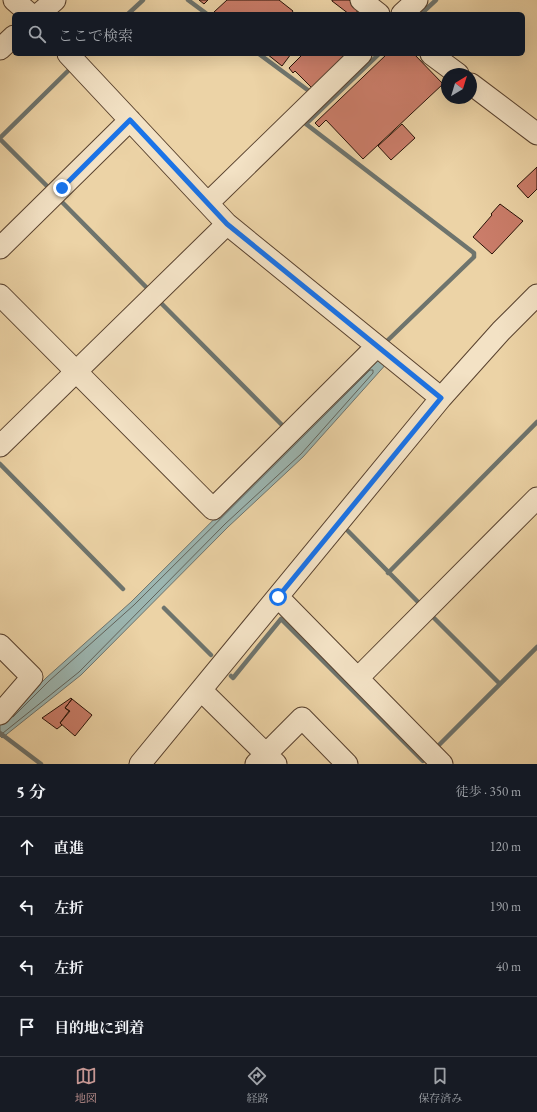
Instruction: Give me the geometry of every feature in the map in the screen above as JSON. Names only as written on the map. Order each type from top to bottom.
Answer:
[{"type":"street","points":[[14,0],[28,12]]},
{"type":"street","points":[[41,12],[56,0]]},
{"type":"street","points":[[361,0],[376,12]]},
{"type":"street","points":[[404,12],[417,0]]},
{"type":"street","points":[[0,49],[12,38]]},
{"type":"street","points":[[70,56],[227,224],[441,398]]},
{"type":"street","points":[[208,203],[359,56]]},
{"type":"street","points":[[434,56],[450,68]]},
{"type":"street","points":[[477,89],[537,134]]},
{"type":"street","points":[[0,248],[130,120]]},
{"type":"street","points":[[0,446],[227,224]]},
{"type":"street","points":[[0,295],[212,509],[377,346]]},
{"type":"street","points":[[140,764],[441,398],[501,331],[537,295]]},
{"type":"street","points":[[358,678],[537,498]]},
{"type":"street","points":[[278,597],[442,764]]},
{"type":"street","points":[[0,645],[32,677],[0,714]]},
{"type":"street","points":[[201,690],[266,761],[302,718],[348,764]]},
{"type":"water","points":[[379,355],[388,362],[303,457],[228,527],[81,675],[2,738],[0,736],[0,724],[46,678],[131,602]]},
{"type":"building","points":[[199,0],[208,0],[204,4]]},
{"type":"building","points":[[227,0],[279,0],[293,11],[292,12],[214,12]]},
{"type":"building","points":[[349,0],[360,8],[357,12],[346,12],[332,1]]},
{"type":"building","points":[[270,56],[290,56],[282,66]]},
{"type":"building","points":[[301,56],[346,56],[312,88],[295,71],[293,73],[289,68]]},
{"type":"building","points":[[385,56],[416,56],[441,82],[441,86],[363,159],[326,120],[319,127],[315,123]]},
{"type":"building","points":[[402,124],[415,138],[391,160],[378,146]]},
{"type":"building","points":[[537,167],[537,189],[528,198],[517,186]]},
{"type":"building","points":[[500,204],[523,221],[492,254],[473,237]]},
{"type":"building","points":[[71,698],[72,699],[65,708],[69,711],[60,723],[62,725],[57,729],[42,718]]},
{"type":"building","points":[[72,699],[92,715],[75,736],[60,723],[70,711],[65,708]]},
{"type":"waterway","points":[[130,12],[143,0]]},
{"type":"waterway","points":[[188,0],[204,12]]},
{"type":"waterway","points":[[423,12],[436,0]]},
{"type":"waterway","points":[[262,56],[309,91]]},
{"type":"waterway","points":[[377,56],[306,124],[474,253],[474,257],[387,341]]},
{"type":"waterway","points":[[0,138],[71,68]]},
{"type":"waterway","points":[[0,139],[51,190]]},
{"type":"waterway","points":[[59,199],[148,289]]},
{"type":"waterway","points":[[158,300],[284,427]]},
{"type":"waterway","points":[[388,573],[537,422]]},
{"type":"waterway","points":[[0,464],[123,589]]},
{"type":"waterway","points":[[348,531],[419,603]]},
{"type":"waterway","points":[[164,608],[211,655]]},
{"type":"waterway","points":[[429,613],[500,684]]},
{"type":"waterway","points":[[231,676],[233,678],[281,619],[423,761],[426,759]]},
{"type":"waterway","points":[[438,746],[537,647]]},
{"type":"waterway","points":[[0,733],[41,764]]},
{"type":"route","points":[[62,188],[130,120],[227,224],[441,398],[278,597]]}]
